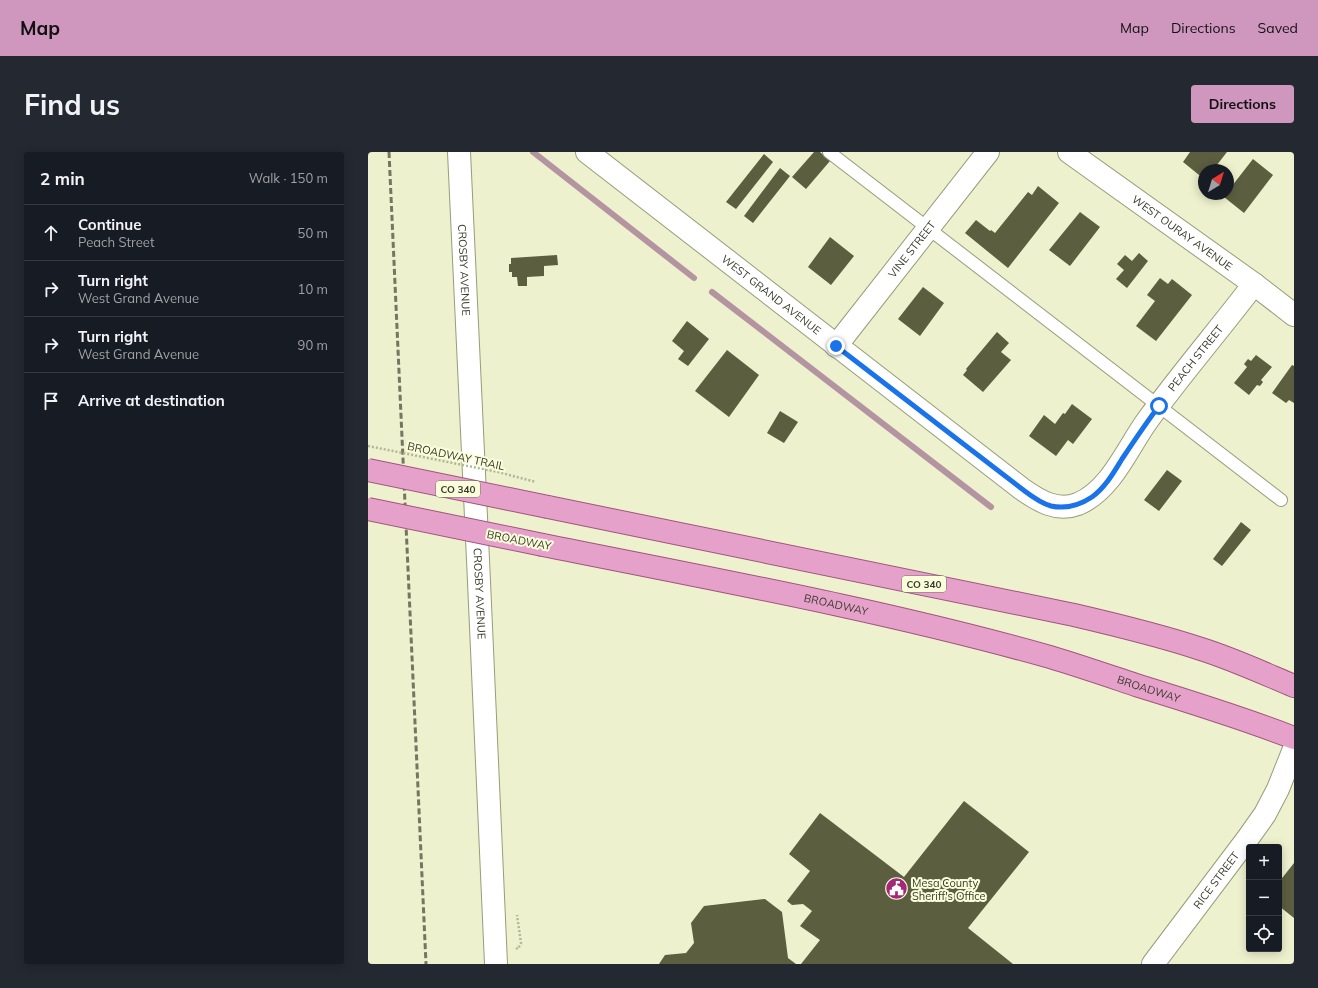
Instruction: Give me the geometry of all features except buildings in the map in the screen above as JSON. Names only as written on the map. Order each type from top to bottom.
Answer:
[{"type":"main road","name":"CO 340","points":[[368,470],[1074,615],[1141,631],[1201,649],[1253,668],[1294,686]]},
{"type":"main road","name":"BROADWAY","points":[[368,509],[766,590],[968,635],[1073,665],[1251,721],[1294,738]]},
{"type":"street","name":"CROSBY AVENUE","points":[[459,152],[466,335],[491,824],[496,964]]},
{"type":"street","name":"WEST GRAND AVENUE","points":[[587,152],[1037,500],[1050,506],[1065,507],[1076,504]]},
{"type":"street","name":"VINE STREET","points":[[836,346],[988,152]]},
{"type":"street","name":"WEST OURAY AVENUE","points":[[1069,152],[1254,284],[1294,315]]},
{"type":"street","name":"PEACH STREET","points":[[1076,504],[1093,496],[1107,481],[1159,406],[1254,284]]},
{"type":"street","name":"RICE STREET","points":[[1153,964],[1265,814],[1278,789],[1294,750]]},
{"type":"lane","points":[[829,152],[1281,500]]},
{"type":"path","name":"BROADWAY TRAIL","points":[[368,446],[498,472],[540,483]]},
{"type":"waterway","points":[[533,152],[694,278]]},
{"type":"waterway","points":[[712,292],[991,507]]},
{"type":"railway","points":[[389,152],[426,964]]},
{"type":"place","name":"Mesa County Sheriff's Office","points":[[897,889]]},
{"type":"route","points":[[836,346],[1022,489],[1037,500],[1050,506],[1065,507],[1076,504],[1093,496],[1107,481],[1159,406]]}]
